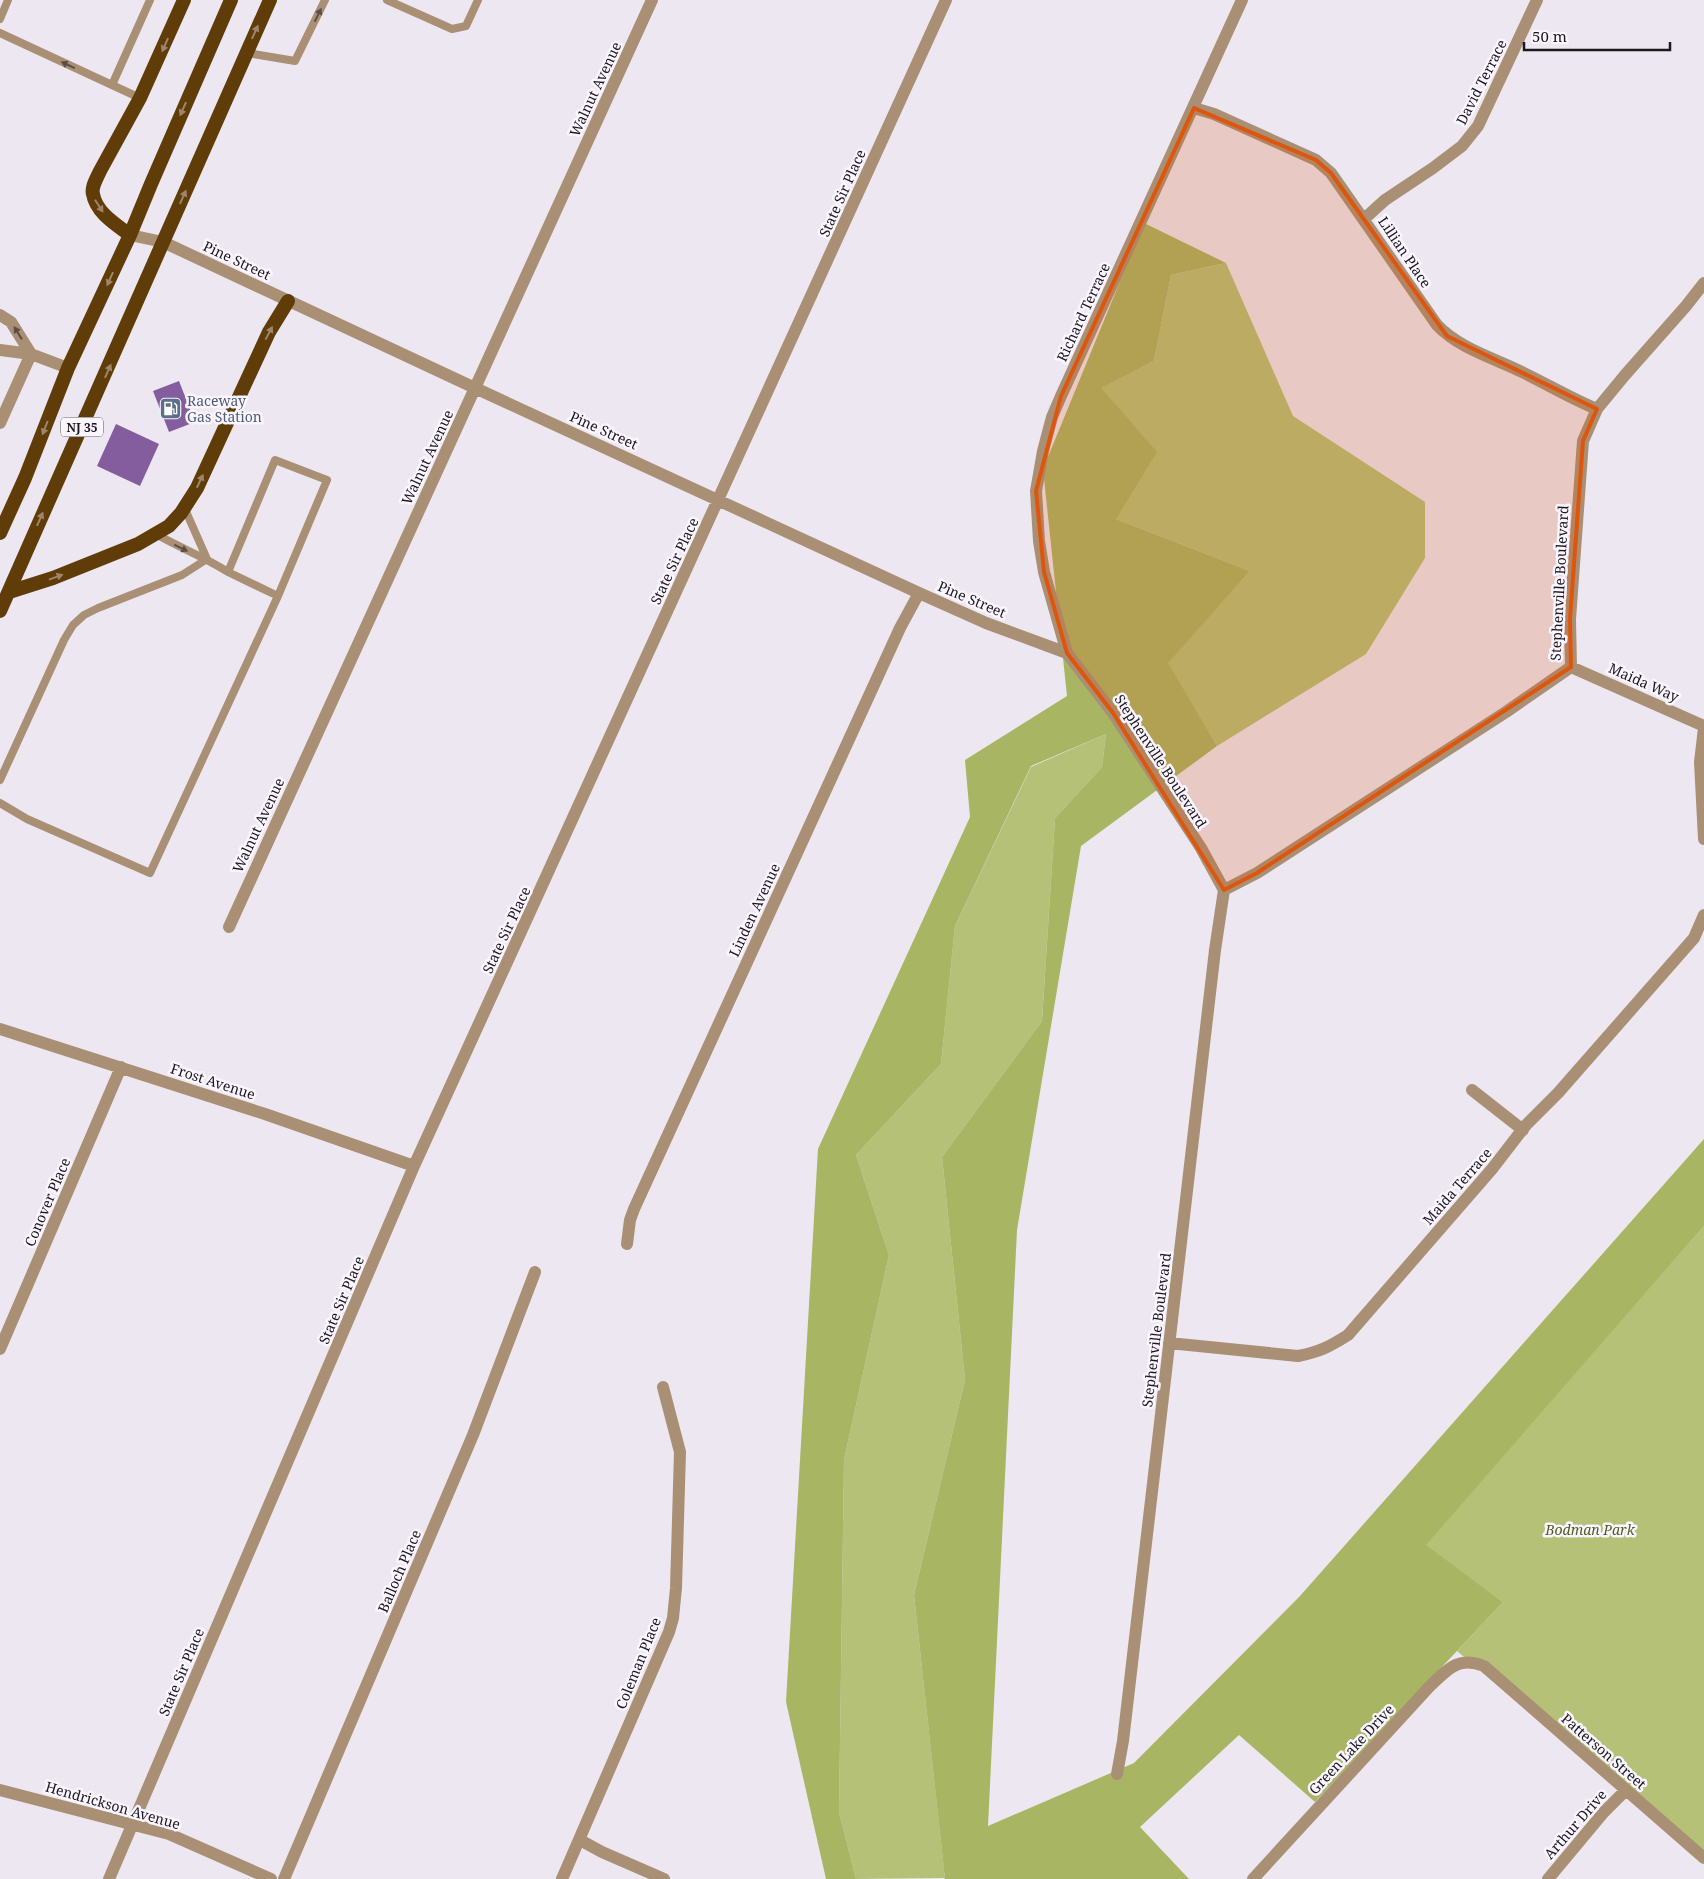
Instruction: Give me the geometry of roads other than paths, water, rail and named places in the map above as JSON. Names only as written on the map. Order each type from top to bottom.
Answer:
[{"type":"highway","points":[[130,235],[109,219],[98,205],[93,194],[93,187],[140,98],[184,0]]},
{"type":"highway","name":"NJ 35","points":[[0,533],[25,478],[68,368],[130,235],[150,184],[231,0]]},
{"type":"highway","name":"NJ 35","points":[[0,612],[270,0]]},
{"type":"highway","points":[[9,592],[53,578],[138,544],[169,526],[197,488],[269,332],[288,301]]},
{"type":"street","name":"Walnut Avenue","points":[[228,927],[652,0]]},
{"type":"street","name":"State Sir Place","points":[[109,1879],[414,1166],[946,0]]},
{"type":"street","name":"Richard Terrace","points":[[1067,653],[1044,572],[1039,541],[1036,491],[1052,417],[1242,0]]},
{"type":"street","name":"David Terrace","points":[[1364,219],[1386,200],[1462,146],[1478,126],[1538,0]]},
{"type":"street","name":"Lillian Place","points":[[1194,108],[1214,114],[1316,160],[1331,174],[1436,325],[1447,336],[1460,344],[1524,373],[1571,399],[1597,409]]},
{"type":"street","name":"Pine Street","points":[[130,235],[164,242],[919,593],[986,623],[1067,653]]},
{"type":"street","name":"Stephenville Boulevard","points":[[1224,890],[1257,873],[1506,712],[1571,667],[1570,619],[1583,441],[1597,409],[1704,283]]},
{"type":"street","points":[[0,315],[11,322],[31,354]]},
{"type":"street","points":[[0,350],[31,354],[68,368]]},
{"type":"street","points":[[0,423],[31,354]]},
{"type":"street","name":"Linden Avenue","points":[[627,1244],[632,1214],[900,628],[919,593]]},
{"type":"street","name":"Stephenville Boulevard","points":[[1067,653],[1113,713],[1201,848],[1224,890],[1215,950],[1123,1741],[1117,1774]]},
{"type":"street","name":"Maida Way","points":[[1571,667],[1704,727]]},
{"type":"street","points":[[1704,727],[1700,762],[1704,839]]},
{"type":"street","name":"Maida Terrace","points":[[1169,1343],[1298,1356],[1316,1353],[1348,1335],[1492,1169],[1523,1130],[1558,1093],[1694,938],[1704,915]]},
{"type":"street","name":"Frost Avenue","points":[[0,1029],[264,1114],[414,1166]]},
{"type":"street","name":"Conover Place","points":[[0,1349],[121,1067]]},
{"type":"street","points":[[1472,1090],[1523,1130]]},
{"type":"street","name":"Balloch Place","points":[[284,1879],[474,1435],[535,1272]]},
{"type":"street","name":"Coleman Place","points":[[562,1879],[669,1632],[673,1618],[676,1588],[680,1452],[663,1387]]},
{"type":"street","name":"Green Lake Drive","points":[[1253,1879],[1430,1686],[1451,1667],[1462,1662],[1473,1662],[1484,1666]]},
{"type":"street","name":"Patterson Street","points":[[1484,1666],[1704,1858]]},
{"type":"street","name":"Hendrickson Avenue","points":[[0,1790],[169,1834],[270,1879]]},
{"type":"street","name":"Arthur Drive","points":[[1548,1879],[1604,1812],[1626,1790]]},
{"type":"street","points":[[580,1840],[602,1852],[664,1879]]},
{"type":"lane","points":[[0,19],[8,0]]},
{"type":"lane","points":[[112,85],[150,0]]},
{"type":"lane","points":[[247,52],[295,62],[325,0]]},
{"type":"lane","points":[[387,0],[452,30],[466,26],[478,0]]},
{"type":"lane","points":[[0,33],[140,98]]},
{"type":"lane","points":[[0,803],[27,820],[150,873],[278,596],[327,480],[275,460],[228,572]]},
{"type":"lane","points":[[184,508],[207,559]]},
{"type":"lane","points":[[156,534],[278,596]]},
{"type":"lane","points":[[0,780],[73,624],[84,615],[98,608],[182,575],[207,559]]},
{"type":"place","name":"Raceway Gas Station","points":[[171,408]]},
{"type":"park label","name":"Bodman Park","points":[[1590,1529]]}]
